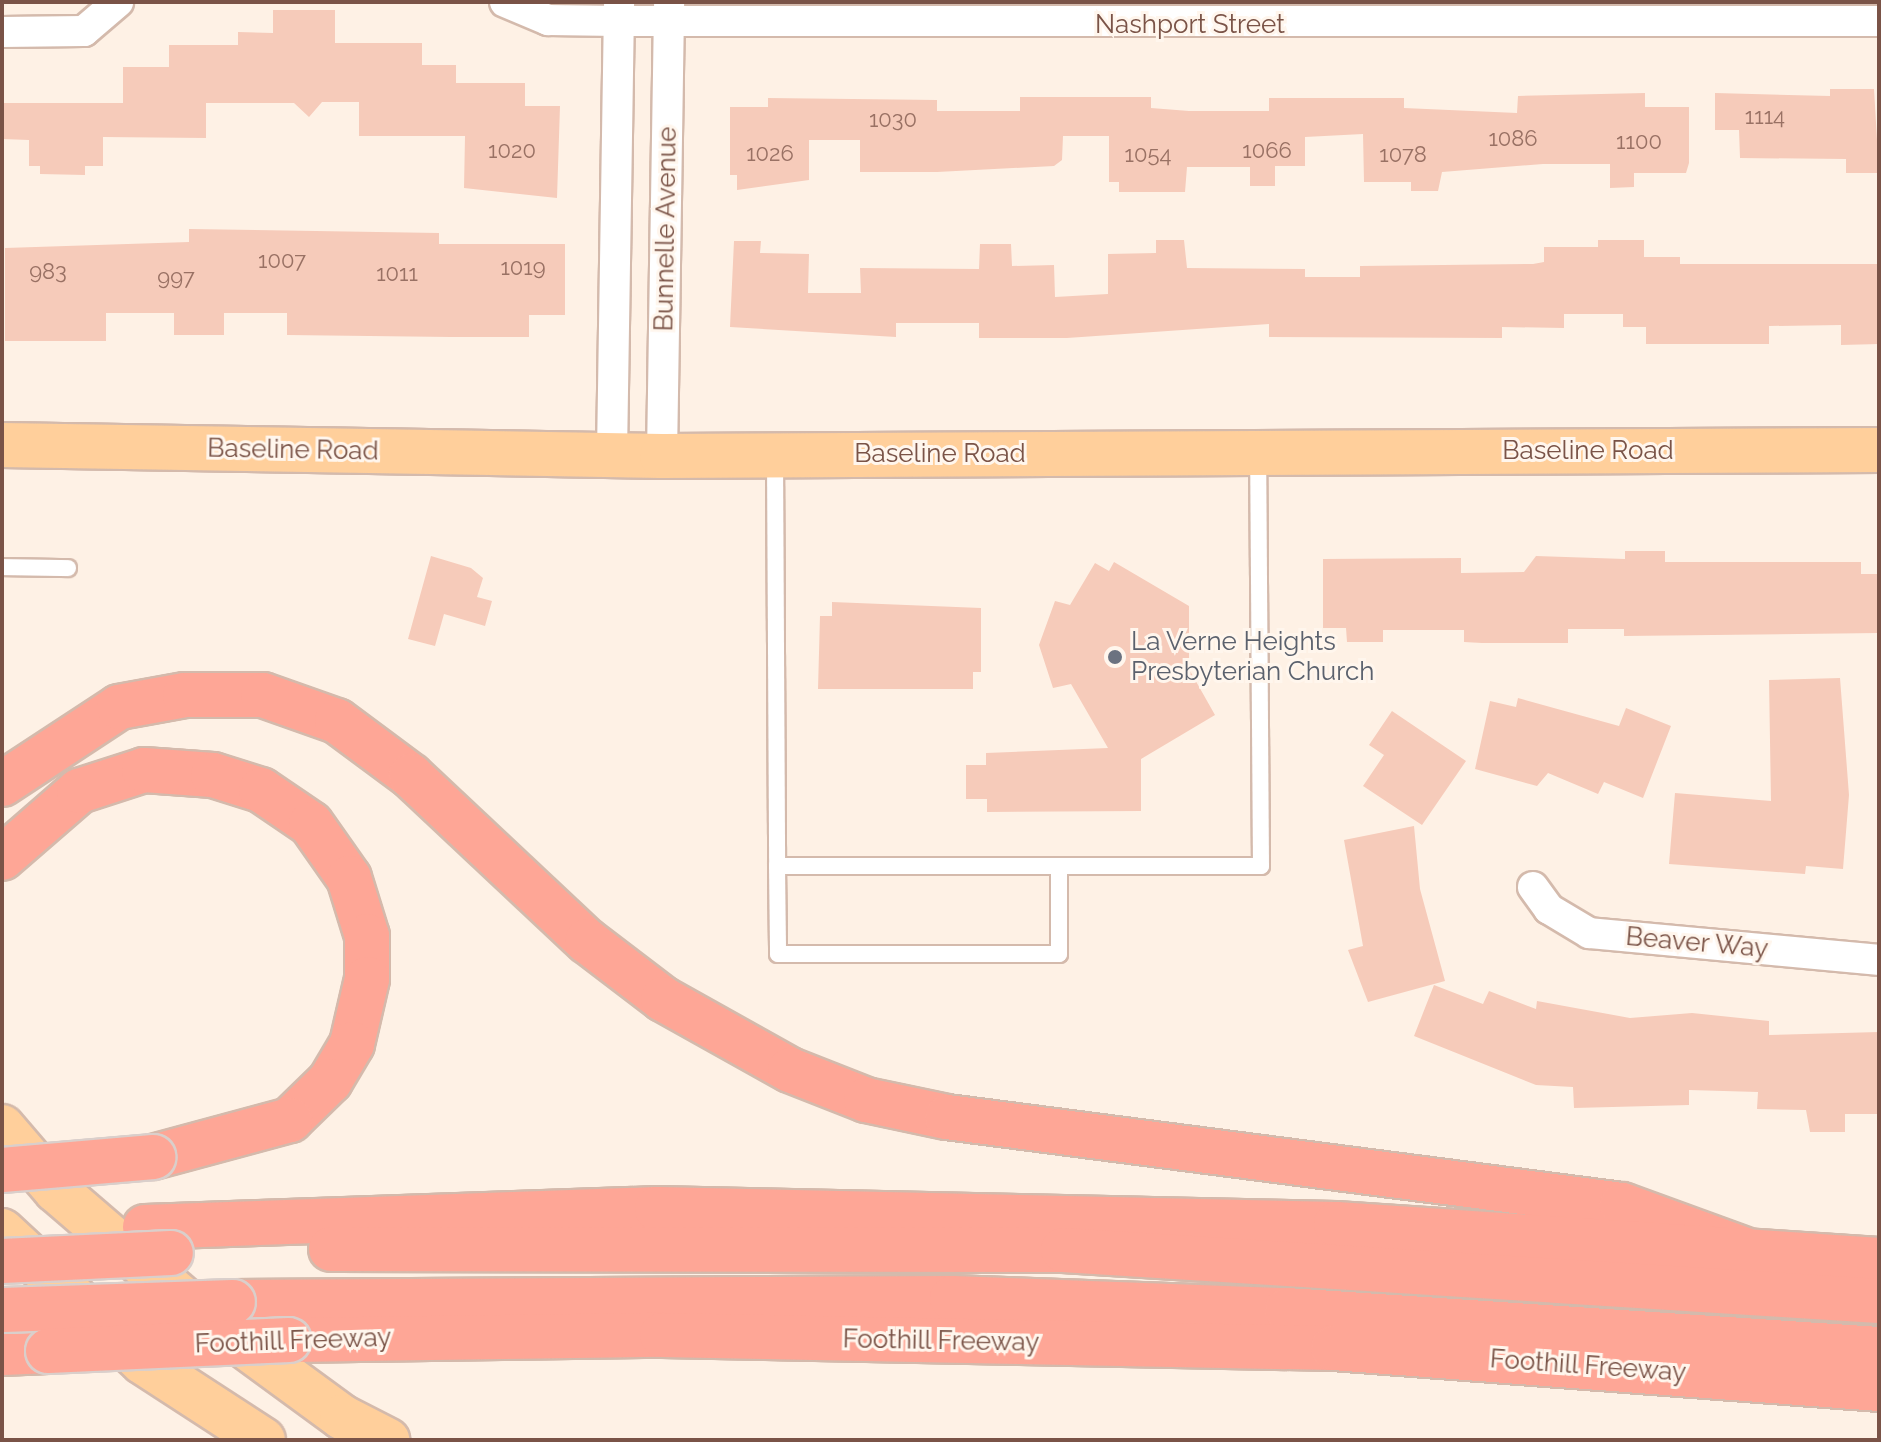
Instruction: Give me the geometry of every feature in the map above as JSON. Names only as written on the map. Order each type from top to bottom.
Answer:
[{"type":"highway","points":[[2,784],[119,707],[185,695],[263,695],[337,721],[411,776],[587,941],[663,999],[790,1070],[866,1100],[1622,1205],[1743,1249]]},
{"type":"highway","points":[[2,858],[79,791],[144,770],[213,775],[261,790],[311,824],[349,878],[367,936],[367,979],[352,1044],[330,1081],[290,1120],[153,1157],[2,1170]]},
{"type":"highway","points":[[2,1261],[158,1240],[657,1209],[1336,1224],[1879,1260]]},
{"type":"highway","points":[[2,1233],[158,1240],[1063,1250],[1879,1301]]},
{"type":"highway","points":[[2,1310],[233,1302],[952,1298],[1333,1312],[1879,1349]]},
{"type":"highway","name":"Foothill Freeway","points":[[2,1353],[289,1340],[662,1335],[1333,1348],[1879,1389]]},
{"type":"main road","name":"Baseline Road","points":[[2,445],[662,456],[1879,450]]},
{"type":"main road","points":[[2,1127],[56,1190],[193,1308],[342,1417],[387,1440]]},
{"type":"main road","points":[[2,1233],[143,1362],[263,1440]]},
{"type":"street","points":[[2,32],[84,31],[118,2]]},
{"type":"street","name":"Nashport Street","points":[[505,2],[548,20],[619,12],[1260,14],[1625,11],[1879,21]]},
{"type":"street","name":"Bunnelle Avenue","points":[[612,454],[619,12]]},
{"type":"street","name":"Bunnelle Avenue","points":[[662,456],[669,12]]},
{"type":"street","name":"Beaver Way","points":[[1533,887],[1549,909],[1589,933],[1879,960]]},
{"type":"lane","points":[[777,866],[1261,866],[1258,453]]},
{"type":"lane","points":[[775,454],[778,954],[1059,954],[1059,866]]},
{"type":"lane","points":[[2,567],[68,568]]},
{"type":"building","points":[[273,10],[335,10],[335,43],[422,43],[422,65],[456,65],[456,83],[525,83],[525,106],[560,106],[557,198],[464,188],[465,136],[359,136],[359,102],[322,102],[309,117],[294,103],[206,103],[206,138],[103,137],[103,166],[85,166],[85,175],[40,174],[40,166],[29,166],[29,140],[2,139],[2,103],[123,103],[123,67],[169,67],[169,45],[238,45],[238,32],[273,33]]},
{"type":"building","points":[[1830,89],[1874,89],[1879,173],[1846,173],[1846,159],[1740,158],[1739,130],[1715,130],[1715,93],[1830,96]]},
{"type":"building","points":[[1645,93],[1645,107],[1689,107],[1689,163],[1686,173],[1634,173],[1634,187],[1610,188],[1610,164],[1543,164],[1442,172],[1438,191],[1411,191],[1411,182],[1364,182],[1363,134],[1305,137],[1305,166],[1275,166],[1275,186],[1250,186],[1250,167],[1187,167],[1185,192],[1119,192],[1119,182],[1109,182],[1109,136],[1063,136],[1062,160],[1054,166],[937,172],[860,172],[860,140],[809,140],[809,180],[737,190],[737,175],[730,175],[730,107],[768,107],[768,98],[937,100],[937,111],[1020,111],[1020,97],[1151,97],[1151,108],[1269,111],[1269,98],[1404,98],[1404,108],[1517,113],[1518,96]]},
{"type":"building","points":[[189,229],[439,233],[439,244],[565,244],[565,315],[529,315],[529,337],[451,337],[287,335],[287,313],[224,313],[224,335],[174,335],[174,313],[106,313],[106,341],[5,341],[5,248],[189,242]]},
{"type":"building","points":[[1156,240],[1184,240],[1187,268],[1305,269],[1305,277],[1360,277],[1360,266],[1533,264],[1544,262],[1544,247],[1598,247],[1598,240],[1644,240],[1644,257],[1680,257],[1680,264],[1879,264],[1879,344],[1841,345],[1841,325],[1769,326],[1769,344],[1646,344],[1646,327],[1623,327],[1623,314],[1564,314],[1564,328],[1502,327],[1502,338],[1269,337],[1269,324],[1067,338],[979,338],[979,323],[896,323],[896,337],[730,327],[734,241],[761,241],[760,253],[809,254],[808,293],[861,293],[860,268],[979,269],[980,244],[1011,244],[1012,266],[1054,265],[1055,297],[1108,294],[1108,254],[1156,253]]},
{"type":"building","points":[[1625,551],[1665,551],[1665,562],[1861,562],[1861,574],[1879,574],[1879,633],[1624,636],[1624,629],[1568,629],[1568,643],[1482,643],[1464,642],[1464,630],[1383,630],[1383,642],[1347,642],[1346,628],[1323,628],[1323,559],[1461,558],[1461,573],[1524,572],[1536,556],[1625,559]]},
{"type":"building","points":[[431,556],[471,568],[483,578],[477,597],[492,601],[485,626],[444,614],[435,646],[408,639]]},
{"type":"building","name":"La Verne Heights Presbyterian Church","points":[[1114,562],[1189,606],[1189,669],[1215,715],[1141,759],[1141,811],[987,812],[987,799],[966,799],[966,765],[986,765],[986,753],[1108,748],[1071,684],[1053,688],[1039,645],[1055,601],[1070,605],[1095,563],[1109,571]]},
{"type":"building","points":[[832,602],[981,608],[981,672],[973,672],[973,689],[818,689],[820,616],[832,616]]},
{"type":"building","points":[[1840,678],[1849,795],[1843,869],[1806,866],[1805,874],[1669,864],[1675,793],[1771,801],[1769,680]]},
{"type":"building","points":[[1518,698],[1619,726],[1626,708],[1671,726],[1643,798],[1604,782],[1598,794],[1548,773],[1537,786],[1475,769],[1490,701],[1516,707]]},
{"type":"building","points":[[1392,711],[1466,761],[1422,825],[1363,786],[1384,755],[1369,745]]},
{"type":"building","points":[[1414,826],[1420,889],[1445,981],[1368,1002],[1348,950],[1363,946],[1344,840]]},
{"type":"building","points":[[1434,985],[1483,1004],[1489,991],[1536,1009],[1537,1001],[1630,1018],[1692,1013],[1769,1021],[1769,1035],[1879,1032],[1879,1114],[1845,1114],[1845,1132],[1810,1132],[1806,1110],[1757,1109],[1758,1092],[1689,1090],[1689,1105],[1574,1108],[1573,1087],[1536,1085],[1414,1036]]},
{"type":"place","name":"La Verne Heights Presbyterian Church","points":[[1115,657]]}]
